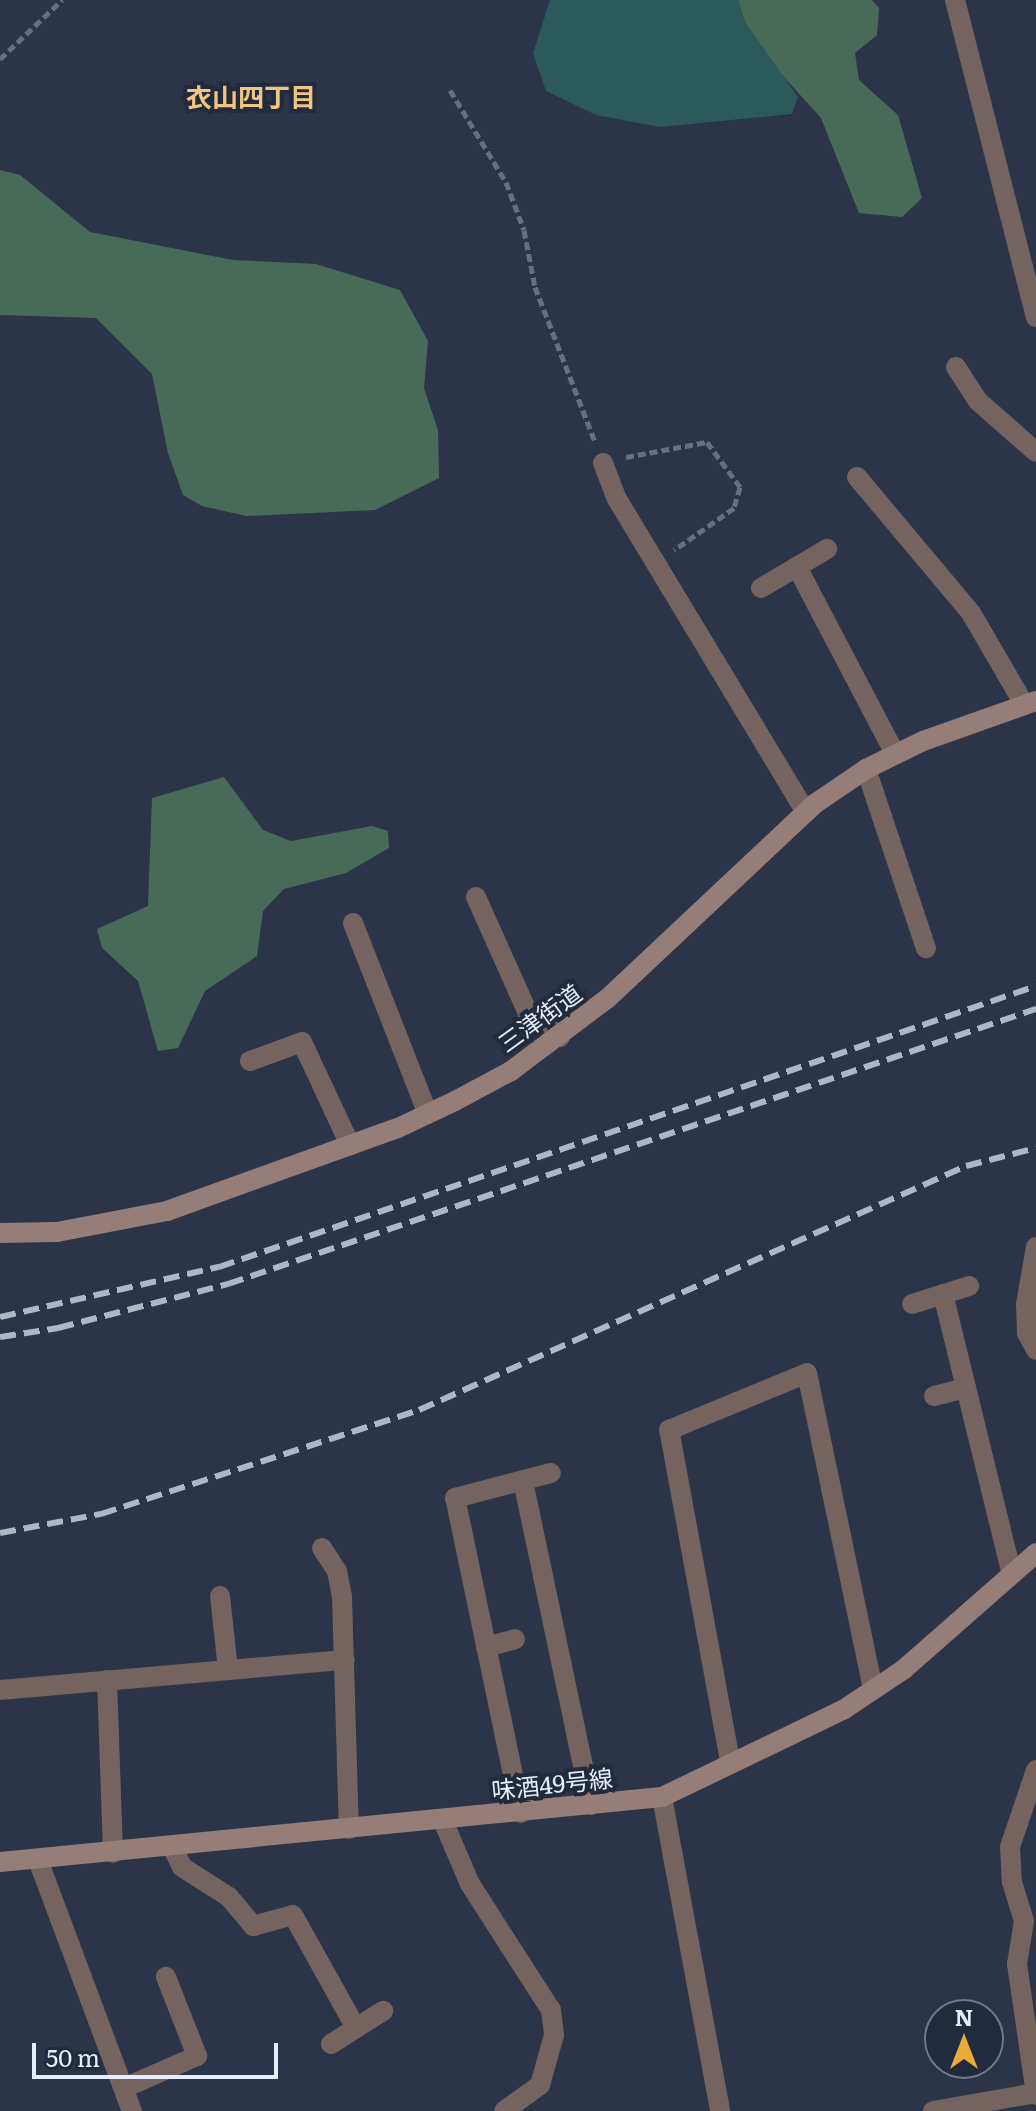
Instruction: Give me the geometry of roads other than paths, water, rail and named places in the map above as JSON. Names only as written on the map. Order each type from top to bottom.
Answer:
[{"type":"street","points":[[955,0],[1036,317]]},
{"type":"street","points":[[956,367],[978,401],[1036,452]]},
{"type":"street","points":[[603,463],[617,499],[806,812]]},
{"type":"street","points":[[857,477],[971,613],[1030,702]]},
{"type":"street","points":[[761,588],[827,549]]},
{"type":"street","points":[[797,567],[895,754]]},
{"type":"street","name":"三津街道","points":[[0,1233],[57,1232],[167,1211],[428,1114],[511,1071],[560,1037],[806,812],[866,769],[895,754],[1030,702]]},
{"type":"street","points":[[866,769],[926,948]]},
{"type":"street","points":[[476,897],[528,1013],[560,1037]]},
{"type":"street","points":[[353,923],[428,1114]]},
{"type":"street","points":[[250,1061],[302,1042],[350,1145]]},
{"type":"street","points":[[1036,1247],[1026,1304],[1027,1333],[1036,1350]]},
{"type":"street","points":[[912,1304],[969,1286]]},
{"type":"street","points":[[943,1294],[1012,1574]]},
{"type":"street","points":[[730,1761],[669,1430],[807,1373],[873,1689]]},
{"type":"street","points":[[934,1396],[966,1388]]},
{"type":"street","points":[[521,1813],[455,1498],[551,1473]]},
{"type":"street","points":[[523,1481],[591,1805]]},
{"type":"street","points":[[322,1548],[337,1571],[345,1660],[349,1829]]},
{"type":"street","name":"味酒49号線","points":[[0,1862],[443,1821],[662,1797],[730,1761],[843,1710],[903,1670],[1036,1553]]},
{"type":"street","points":[[220,1596],[228,1670]]},
{"type":"street","points":[[486,1647],[515,1639]]},
{"type":"street","points":[[0,1690],[345,1660]]},
{"type":"street","points":[[107,1680],[113,1853]]},
{"type":"street","points":[[933,2111],[1036,2094],[1017,1964],[1024,1921],[1012,1882],[1010,1847],[1036,1770]]},
{"type":"street","points":[[662,1797],[720,2111]]},
{"type":"street","points":[[443,1821],[470,1884],[551,2010],[554,2035],[540,2085],[504,2111]]},
{"type":"street","points":[[172,1847],[182,1867],[229,1897],[253,1926],[293,1915],[356,2028]]},
{"type":"street","points":[[38,1860],[132,2111]]},
{"type":"street","points":[[124,2088],[197,2056],[166,1977]]},
{"type":"street","points":[[331,2044],[383,2011]]},
{"type":"railway","points":[[0,1317],[219,1267],[1036,986]]},
{"type":"railway","points":[[0,1337],[58,1328],[228,1284],[1036,1009]]},
{"type":"railway","points":[[0,1533],[101,1514],[419,1410],[966,1166],[1036,1148]]},
{"type":"district","name":"衣山四丁目","points":[[251,96]]}]
